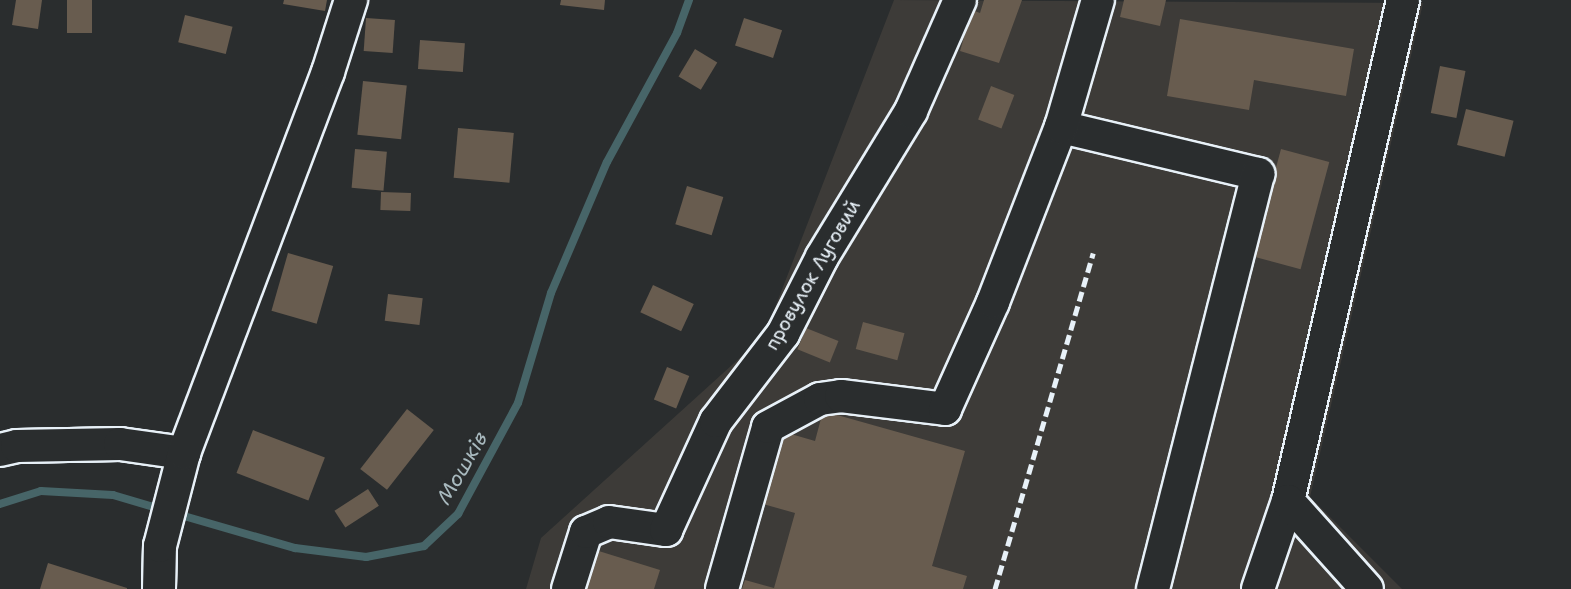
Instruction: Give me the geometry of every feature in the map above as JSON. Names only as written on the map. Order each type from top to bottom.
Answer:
[{"type":"street","points":[[159,589],[160,546],[181,465],[328,72],[351,0]]},
{"type":"street","name":"провулок Луговий","points":[[568,589],[586,532],[609,522],[666,530],[716,421],[783,334],[822,257],[911,111],[960,0]]},
{"type":"street","points":[[722,589],[768,427],[820,399],[841,396],[945,409],[993,302],[1061,127],[1098,0]]},
{"type":"street","points":[[1258,589],[1288,501],[1402,0]]},
{"type":"street","points":[[1061,127],[1258,174],[1153,589]]},
{"type":"street","points":[[0,450],[29,445],[120,444],[181,465]]},
{"type":"street","points":[[1288,501],[1367,589]]},
{"type":"shaded area","points":[[894,0],[1423,3],[1310,497],[1402,589],[526,589],[541,538],[764,336]]},
{"type":"building","points":[[16,0],[42,0],[38,29],[12,25]]},
{"type":"building","points":[[67,0],[92,0],[92,33],[67,33]]},
{"type":"building","points":[[284,0],[327,0],[325,11],[283,4]]},
{"type":"building","points":[[561,0],[605,0],[604,10],[560,5]]},
{"type":"building","points":[[984,0],[1022,0],[999,63],[960,51],[972,10],[980,13]]},
{"type":"building","points":[[1124,0],[1166,0],[1160,26],[1120,17]]},
{"type":"building","points":[[185,15],[233,27],[226,54],[178,42]]},
{"type":"building","points":[[366,18],[395,20],[393,53],[364,51]]},
{"type":"building","points":[[744,18],[782,30],[773,58],[735,46]]},
{"type":"building","points":[[1180,19],[1354,49],[1346,96],[1254,80],[1249,110],[1167,96]]},
{"type":"building","points":[[420,40],[465,43],[463,72],[418,69]]},
{"type":"building","points":[[695,49],[717,62],[701,90],[679,76]]},
{"type":"building","points":[[1440,66],[1466,71],[1456,118],[1431,113]]},
{"type":"building","points":[[363,81],[407,86],[401,139],[357,135]]},
{"type":"building","points":[[991,86],[1014,95],[1001,129],[978,120]]},
{"type":"building","points":[[1466,109],[1514,121],[1505,157],[1457,145]]},
{"type":"building","points":[[458,128],[514,133],[509,183],[454,178]]},
{"type":"building","points":[[355,149],[387,152],[383,191],[352,188]]},
{"type":"building","points":[[1281,149],[1329,162],[1301,269],[1252,256]]},
{"type":"building","points":[[687,186],[723,197],[712,235],[675,224]]},
{"type":"building","points":[[381,192],[411,193],[410,211],[380,210]]},
{"type":"building","points":[[288,253],[333,266],[317,324],[271,311]]},
{"type":"building","points":[[653,285],[694,304],[681,331],[640,312]]},
{"type":"building","points":[[388,294],[423,298],[419,325],[385,321]]},
{"type":"building","points":[[863,322],[905,333],[897,360],[856,349]]},
{"type":"building","points":[[806,328],[838,341],[830,362],[797,349]]},
{"type":"building","points":[[667,367],[689,376],[676,408],[654,399]]},
{"type":"building","points":[[407,409],[434,430],[387,490],[360,469]]},
{"type":"building","points":[[823,411],[965,451],[932,566],[967,576],[963,589],[742,589],[745,580],[774,588],[795,513],[763,504],[784,432],[815,441]]},
{"type":"building","points":[[253,430],[325,458],[308,501],[237,473]]},
{"type":"building","points":[[368,489],[379,506],[345,528],[334,511]]},
{"type":"building","points":[[589,548],[660,570],[654,589],[576,589]]},
{"type":"building","points":[[48,563],[127,588],[127,589],[40,589]]},
{"type":"waterway","name":"Мошків","points":[[177,514],[295,548],[366,557],[424,546],[458,514],[518,403],[551,293],[607,162],[677,33],[689,0]]},
{"type":"waterway","name":"Мошків","points":[[0,504],[41,491],[113,495],[164,510]]},
{"type":"railway","points":[[995,589],[1093,253]]}]
